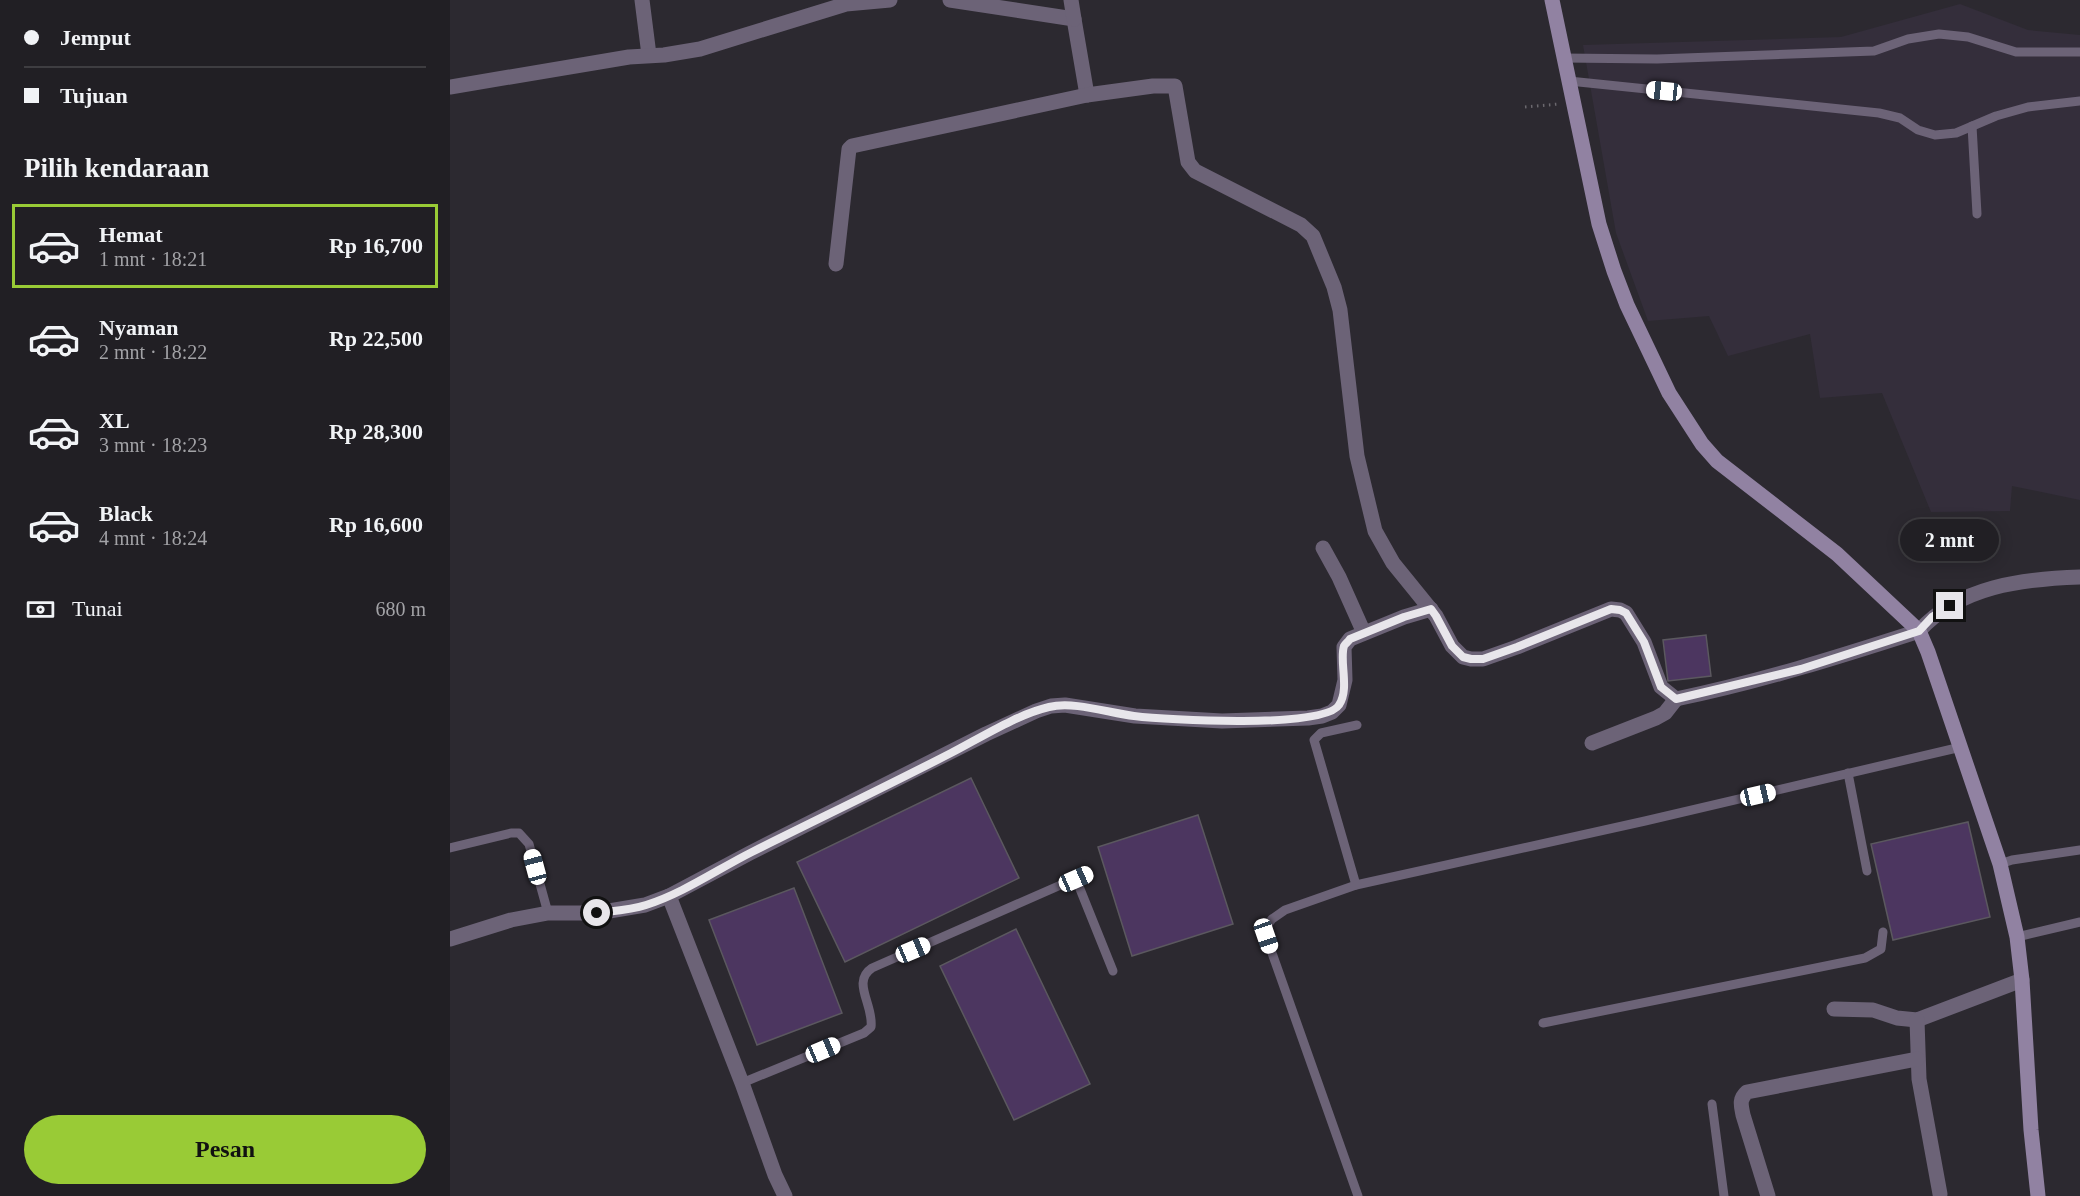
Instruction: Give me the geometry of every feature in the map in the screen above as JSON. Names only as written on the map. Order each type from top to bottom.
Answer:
[{"type":"main road","points":[[1552,0],[1599,224],[1614,272],[1648,353],[1685,420],[1702,444],[1728,471],[1837,554],[1919,631],[1928,652],[2000,864],[2009,897],[2022,980],[2031,1130],[2038,1196]]},
{"type":"street","points":[[642,0],[649,55]]},
{"type":"street","points":[[450,87],[700,49],[846,4],[890,0]]},
{"type":"street","points":[[950,0],[1074,19]]},
{"type":"street","points":[[1071,0],[1087,95]]},
{"type":"street","points":[[836,264],[849,149],[852,146],[1087,95],[1153,86],[1175,86],[1188,162],[1195,171],[1301,225],[1313,236],[1334,286],[1340,310],[1357,456],[1375,531],[1393,563],[1436,616],[1452,646],[1463,657],[1483,659],[1611,609],[1620,610],[1626,613],[1644,642],[1661,687],[1676,699]]},
{"type":"street","points":[[1323,548],[1364,633]]},
{"type":"street","points":[[1592,743],[1656,718],[1665,712],[1676,699],[1801,669],[1919,631],[1932,617],[1994,586],[2040,579],[2080,578]]},
{"type":"street","points":[[450,939],[511,920],[548,913],[618,911],[645,905],[669,896],[986,734],[1051,706],[1065,705],[1135,716],[1222,721],[1322,716],[1339,705],[1342,698],[1345,680],[1344,646],[1350,639],[1431,609]]},
{"type":"street","points":[[669,896],[785,1196]]},
{"type":"street","points":[[1834,1009],[1873,1010],[1897,1018],[1917,1020],[2022,980]]},
{"type":"street","points":[[1917,1020],[1919,1079],[1940,1194]]},
{"type":"street","points":[[1768,1196],[1743,1115],[1740,1102],[1742,1096],[1747,1092],[1917,1059]]},
{"type":"lane","points":[[1563,58],[1657,59],[1874,51],[1908,39],[1939,34],[1968,37],[2016,52],[2080,52]]},
{"type":"lane","points":[[1569,81],[1879,113],[1900,118],[1918,130],[1935,135],[1956,133],[1996,116],[2028,107],[2080,101]]},
{"type":"lane","points":[[1972,126],[1977,214]]},
{"type":"lane","points":[[1356,885],[1314,740],[1321,733],[1357,726]]},
{"type":"lane","points":[[1358,1196],[1266,936],[1266,927],[1272,919],[1285,910],[1356,885],[1656,819],[1961,747]]},
{"type":"lane","points":[[1848,774],[1867,871]]},
{"type":"lane","points":[[450,848],[519,833],[529,844],[548,913]]},
{"type":"lane","points":[[2000,864],[2012,860],[2080,850]]},
{"type":"lane","points":[[742,1083],[864,1033],[871,1027],[872,1018],[862,980],[865,973],[872,968],[1088,873]]},
{"type":"lane","points":[[1076,879],[1113,971]]},
{"type":"lane","points":[[2017,937],[2080,922]]},
{"type":"lane","points":[[1543,1023],[1865,958],[1881,949],[1882,932]]},
{"type":"lane","points":[[1712,1104],[1724,1196]]},
{"type":"path","points":[[1525,107],[1573,103]]},
{"type":"shaded area","points":[[1960,4],[2028,30],[2080,35],[2080,500],[2012,486],[2010,511],[1931,512],[1882,393],[1820,398],[1810,334],[1728,356],[1709,316],[1648,321],[1616,233],[1583,45],[1841,37]]},
{"type":"building","points":[[1706,635],[1711,676],[1668,681],[1663,640]]},
{"type":"building","points":[[971,778],[1019,878],[845,962],[797,862]]},
{"type":"building","points":[[1198,815],[1233,924],[1132,956],[1098,847]]},
{"type":"building","points":[[1968,822],[1990,917],[1893,940],[1871,844]]},
{"type":"building","points":[[794,888],[842,1013],[757,1045],[709,920]]},
{"type":"building","points":[[1016,929],[1090,1084],[1014,1120],[940,966]]},
{"type":"route","points":[[597,913],[645,905],[669,896],[986,734],[1051,706],[1065,705],[1135,716],[1222,721],[1322,716],[1339,705],[1345,680],[1344,646],[1350,639],[1404,617],[1431,609],[1452,646],[1463,657],[1471,659],[1483,659],[1517,647],[1611,609],[1620,610],[1626,613],[1644,642],[1661,687],[1676,699],[1801,669],[1919,631],[1932,617],[1950,606]]}]
